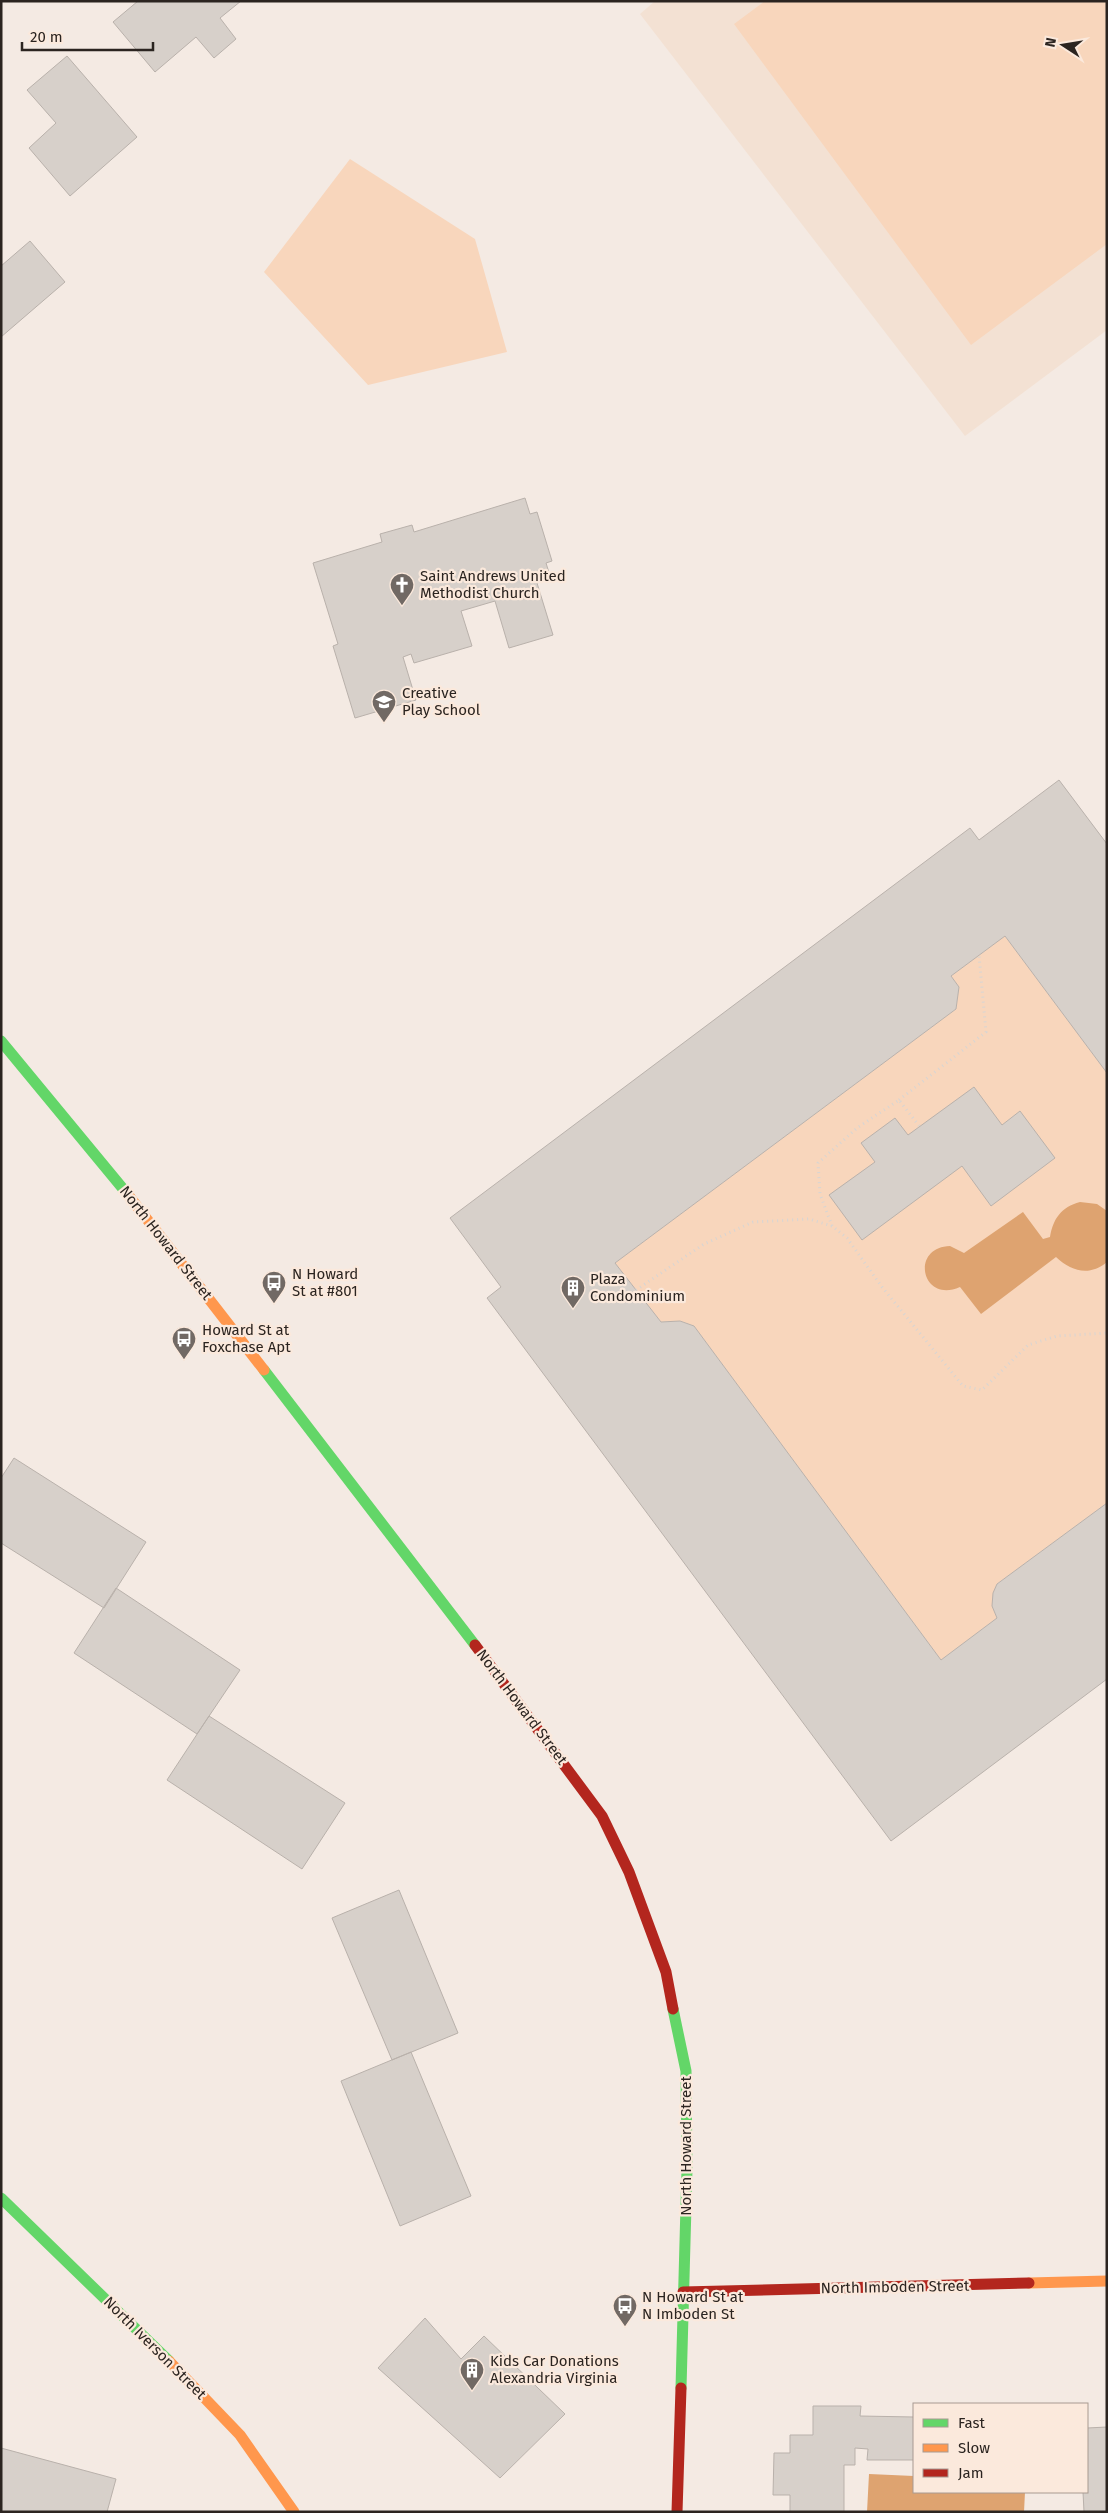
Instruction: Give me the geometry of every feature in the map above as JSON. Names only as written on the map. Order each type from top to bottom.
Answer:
[{"type":"street","name":"North Howard Street","points":[[1,1041],[155,1228],[456,1619],[602,1816],[629,1872],[649,1921],[666,1972],[679,2027],[686,2071],[688,2121],[677,2512]]},
{"type":"street","name":"North Iverson Street","points":[[1,2198],[138,2330],[240,2435],[294,2512]]},
{"type":"street","name":"North Imboden Street","points":[[683,2292],[1107,2282]]},
{"type":"path","points":[[832,1226],[820,1194],[818,1162],[857,1128],[899,1100],[986,1032],[979,955]]},
{"type":"path","points":[[899,1100],[920,1127]]},
{"type":"path","points":[[636,1290],[704,1244],[753,1222],[809,1219],[832,1226],[847,1238],[905,1316],[963,1386],[982,1390],[1028,1345],[1057,1336],[1107,1333]]},
{"type":"shaded area","points":[[655,1],[1107,1],[1107,330],[965,436],[640,14]]},
{"type":"shaded area","points":[[765,1],[1107,1],[1107,244],[971,345],[734,24]]},
{"type":"shaded area","points":[[350,159],[475,239],[507,352],[368,385],[264,272]]},
{"type":"shaded area","points":[[1005,936],[1107,1073],[1107,1503],[997,1584],[992,1601],[997,1618],[941,1660],[694,1326],[680,1321],[661,1322],[615,1263],[956,1009],[959,987],[951,976]]},
{"type":"shaded area","points":[[1080,1202],[1097,1204],[1107,1211],[1107,1262],[1100,1267],[1087,1271],[1074,1269],[1056,1257],[981,1314],[960,1287],[947,1290],[936,1288],[929,1282],[925,1273],[925,1264],[929,1255],[937,1249],[950,1246],[964,1253],[1023,1212],[1043,1239],[1050,1237],[1053,1225],[1059,1215],[1068,1207]]},
{"type":"shaded area","points":[[869,2474],[913,2476],[913,2493],[1025,2493],[1024,2512],[867,2512]]},
{"type":"building","points":[[138,1],[241,1],[220,18],[236,39],[214,58],[196,37],[155,72],[113,22]]},
{"type":"building","points":[[67,56],[137,137],[70,196],[29,148],[56,123],[27,90]]},
{"type":"building","points":[[30,241],[65,282],[1,337],[1,266]]},
{"type":"building","name":"Saint Andrews United Methodist Church","points":[[525,498],[530,514],[537,512],[552,561],[546,563],[551,579],[537,583],[553,635],[509,648],[495,601],[461,611],[472,646],[414,663],[411,654],[403,657],[416,700],[355,718],[333,646],[338,644],[313,563],[382,542],[380,534],[412,525],[414,532]]},
{"type":"building","name":"Plaza Condominium","points":[[1059,780],[1107,844],[1107,1073],[1005,936],[951,976],[959,987],[956,1009],[615,1263],[661,1322],[680,1321],[694,1326],[941,1660],[997,1618],[992,1606],[993,1593],[997,1584],[1107,1503],[1107,1679],[891,1841],[487,1298],[501,1287],[450,1218],[970,828],[979,840]]},
{"type":"building","points":[[974,1087],[1002,1125],[1020,1111],[1055,1158],[991,1206],[962,1166],[862,1240],[829,1195],[875,1162],[861,1143],[895,1118],[908,1135]]},
{"type":"building","points":[[14,1458],[146,1542],[104,1608],[1,1543],[1,1478]]},
{"type":"building","points":[[116,1588],[240,1670],[197,1734],[74,1653]]},
{"type":"building","points":[[209,1716],[345,1803],[302,1869],[167,1780]]},
{"type":"building","points":[[399,1890],[458,2033],[392,2060],[332,1918]]},
{"type":"building","points":[[411,2052],[471,2196],[400,2226],[341,2081]]},
{"type":"building","name":"Kids Car Donations Alexandria Virginia","points":[[425,2318],[461,2359],[484,2336],[565,2414],[500,2478],[378,2368]]},
{"type":"building","points":[[813,2406],[861,2406],[860,2416],[913,2417],[913,2460],[867,2460],[868,2449],[855,2448],[855,2465],[844,2465],[844,2512],[790,2512],[790,2495],[773,2495],[774,2453],[790,2453],[790,2435],[813,2435]]},
{"type":"building","points":[[1107,2427],[1107,2512],[1084,2512],[1083,2493],[1088,2493],[1088,2428]]},
{"type":"building","points":[[1,2448],[116,2479],[107,2512],[1,2512]]},
{"type":"traffic: fast","points":[[1,1041],[129,1196]]},
{"type":"traffic: fast","points":[[264,1370],[475,1645]]},
{"type":"traffic: fast","points":[[673,2009],[686,2071],[687,2169],[681,2388]]},
{"type":"traffic: fast","points":[[1,2198],[169,2361]]},
{"type":"traffic: slow","points":[[129,1196],[264,1370]]},
{"type":"traffic: slow","points":[[1029,2283],[1107,2281]]},
{"type":"traffic: slow","points":[[169,2361],[240,2435],[294,2512]]},
{"type":"traffic: jam","points":[[475,1645],[602,1816],[629,1872],[666,1972],[673,2009]]},
{"type":"traffic: jam","points":[[683,2292],[1029,2283]]},
{"type":"traffic: jam","points":[[677,2512],[681,2388]]},
{"type":"place","name":"Saint Andrews United Methodist Church","points":[[402,606]]},
{"type":"place","name":"Creative Play School","points":[[384,723]]},
{"type":"place","name":"N Howard St at #801","points":[[274,1304]]},
{"type":"place","name":"Plaza Condominium","points":[[573,1309]]},
{"type":"place","name":"Howard St at Foxchase Apt","points":[[184,1360]]},
{"type":"place","name":"N Howard St at N Imboden St","points":[[625,2327]]},
{"type":"place","name":"Kids Car Donations Alexandria Virginia","points":[[472,2391]]}]
